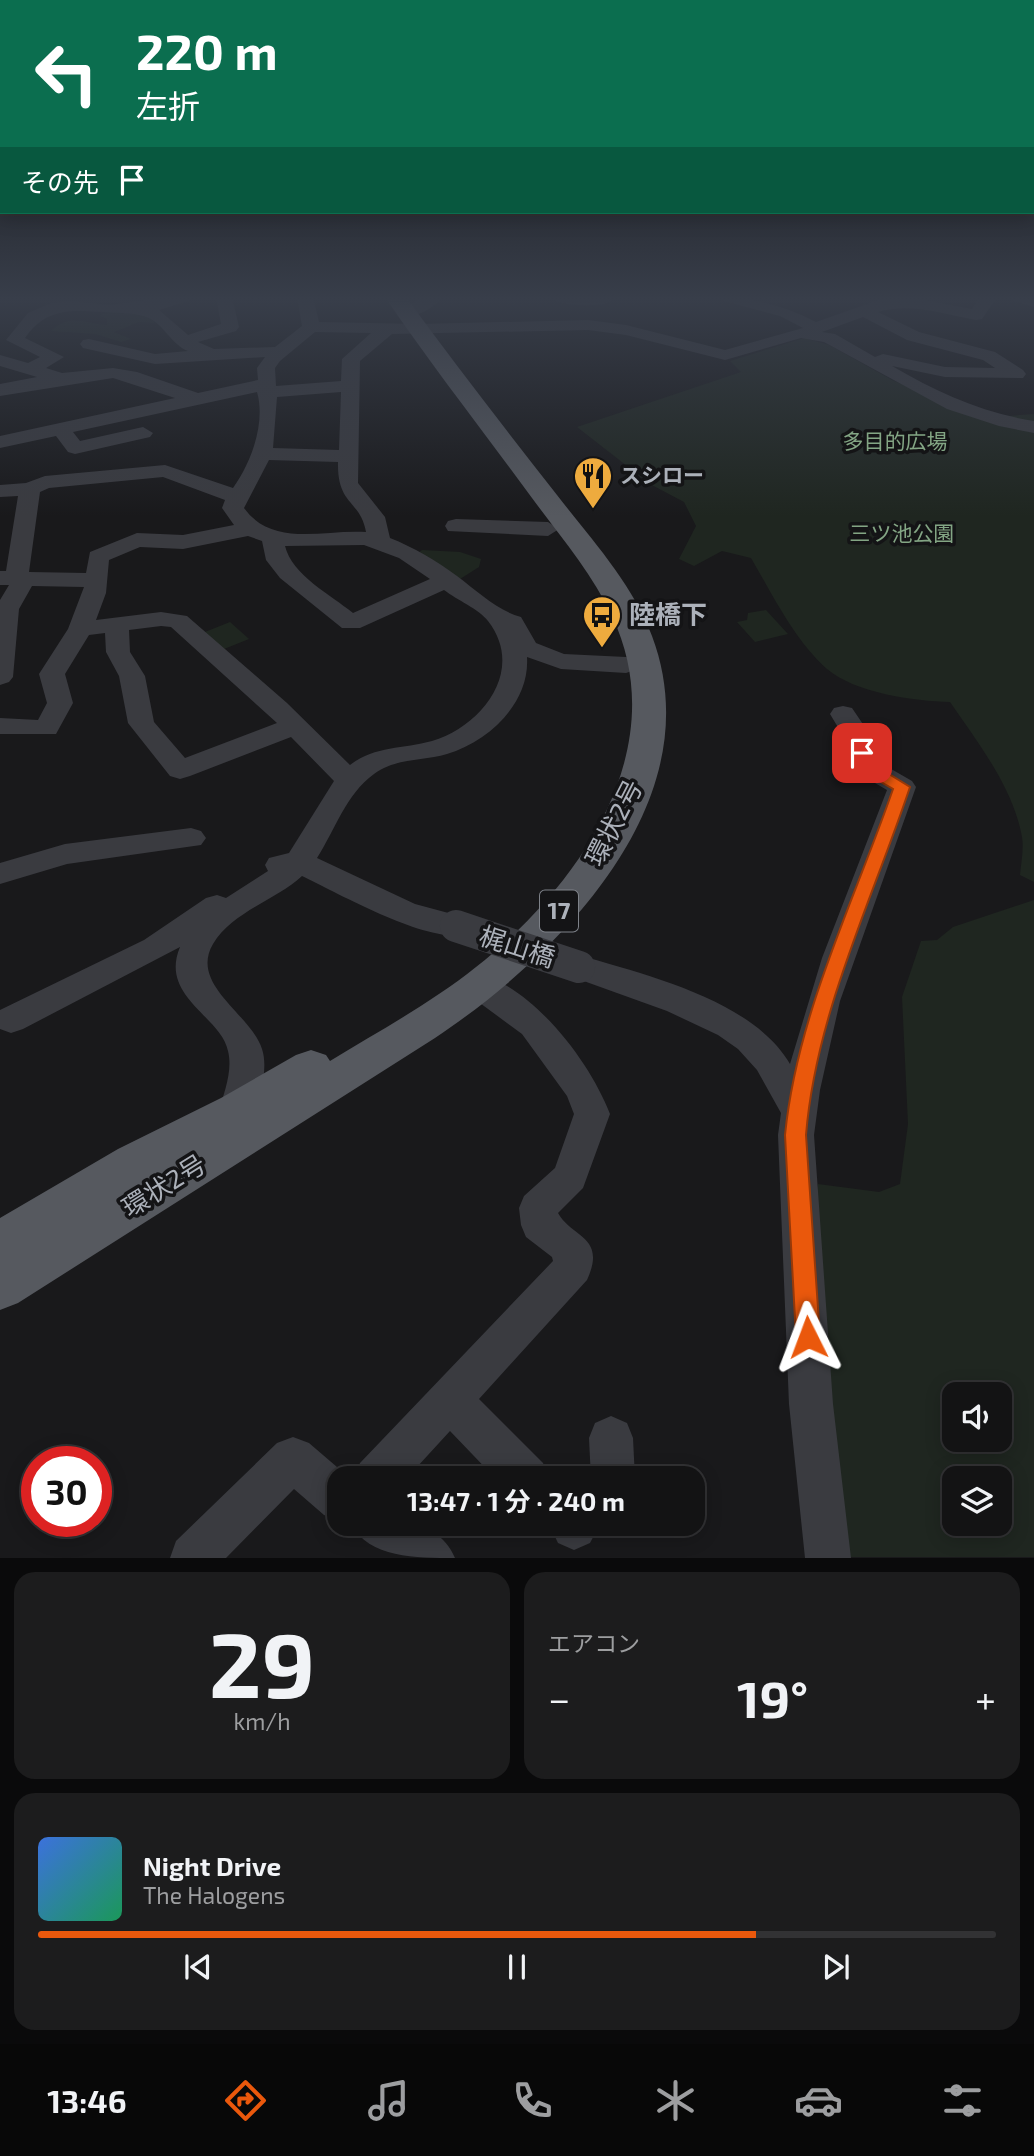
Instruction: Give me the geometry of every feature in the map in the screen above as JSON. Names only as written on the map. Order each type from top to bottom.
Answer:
[{"type":"main road","name":"環状2号","points":[[0,1242],[134,1163],[237,1111],[401,1013],[478,959],[530,912],[573,860],[602,813],[623,763],[629,716],[626,665],[601,601],[548,528],[443,370]]},
{"type":"main road","name":"環状2号","points":[[0,1287],[420,1027],[481,986],[541,931],[600,859],[644,765],[648,730],[647,688],[642,653],[627,615],[576,539],[448,370]]},
{"type":"street","points":[[32,370],[61,379]]},
{"type":"street","points":[[266,370],[266,441],[253,475],[237,497],[233,509],[249,529],[272,538],[379,540],[448,580],[469,599],[491,612],[511,619],[526,648],[561,661],[626,665]]},
{"type":"street","points":[[350,370],[350,488],[374,517],[379,540]]},
{"type":"street","points":[[887,370],[972,413],[1034,427]]},
{"type":"street","points":[[935,370],[1026,374]]},
{"type":"street","points":[[0,390],[113,373],[131,376],[196,399]]},
{"type":"street","points":[[0,442],[196,399],[266,388],[349,386]]},
{"type":"street","points":[[60,428],[75,448],[143,433]]},
{"type":"street","points":[[262,454],[349,456]]},
{"type":"street","points":[[0,491],[30,489],[45,482],[165,471],[237,497]]},
{"type":"street","points":[[0,677],[8,610],[30,489]]},
{"type":"street","points":[[456,527],[548,528]]},
{"type":"street","points":[[0,726],[47,728],[60,703],[52,674],[81,629],[93,601],[98,557],[137,540],[183,542],[249,529]]},
{"type":"street","points":[[272,538],[277,560],[288,573],[357,627],[448,580]]},
{"type":"street","points":[[13,579],[97,580]]},
{"type":"street","points":[[237,1111],[248,1062],[244,1045],[205,999],[195,981],[192,954],[208,928],[299,862],[350,781],[366,765],[382,759],[446,746],[481,727],[495,715],[510,690],[515,672],[514,656],[499,620],[491,612]]},
{"type":"street","points":[[81,629],[161,618],[178,621],[295,726],[350,781]]},
{"type":"street","points":[[117,624],[118,652],[132,676],[141,723],[180,770],[295,726]]},
{"type":"street","points":[[828,1558],[811,1405],[796,1135],[798,1110],[829,980],[877,860],[902,787],[866,766],[859,739],[844,714]]},
{"type":"street","points":[[0,874],[65,854],[191,838]]},
{"type":"street","points":[[11,1020],[155,947],[279,864],[299,862]]},
{"type":"street","name":"梶山橋","points":[[299,862],[406,913],[456,926],[699,1010],[748,1038],[765,1054],[798,1110]]},
{"type":"street","points":[[388,1466],[573,1267],[570,1248],[540,1225],[538,1208],[570,1177],[592,1114],[583,1090],[534,1025],[481,986]]},
{"type":"street","points":[[450,1400],[514,1466]]},
{"type":"street","points":[[193,1558],[293,1459],[327,1488]]},
{"type":"street","points":[[394,1536],[432,1558]]},
{"type":"green space","name":"三ツ池公園","points":[[739,370],[873,370],[980,418],[1034,414],[1034,882],[1020,875],[1022,837],[1003,783],[950,702],[920,700],[869,690],[827,669],[794,631],[751,558],[722,551],[694,566],[679,559],[696,526],[684,502],[650,484],[577,427],[741,372]]},
{"type":"green space","points":[[422,550],[460,552],[481,559],[479,567],[460,579],[416,555]]},
{"type":"green space","points":[[766,610],[788,634],[755,642],[737,622],[747,620],[748,613]]},
{"type":"green space","points":[[230,622],[249,639],[219,651],[200,634]]},
{"type":"green space","points":[[1034,900],[1034,1557],[842,1557],[812,1228],[818,1184],[879,1192],[900,1184],[908,1124],[902,997],[921,941],[937,940],[953,927]]},
{"type":"place","name":"スシロー","points":[[593,510]]},
{"type":"place","name":"陸橋下","points":[[602,649]]},
{"type":"route","points":[[808,1337],[796,1135],[798,1110],[829,980],[877,860],[902,787],[866,766],[862,753]]},
{"type":"park label","name":"多目的広場","points":[[895,442]]}]
